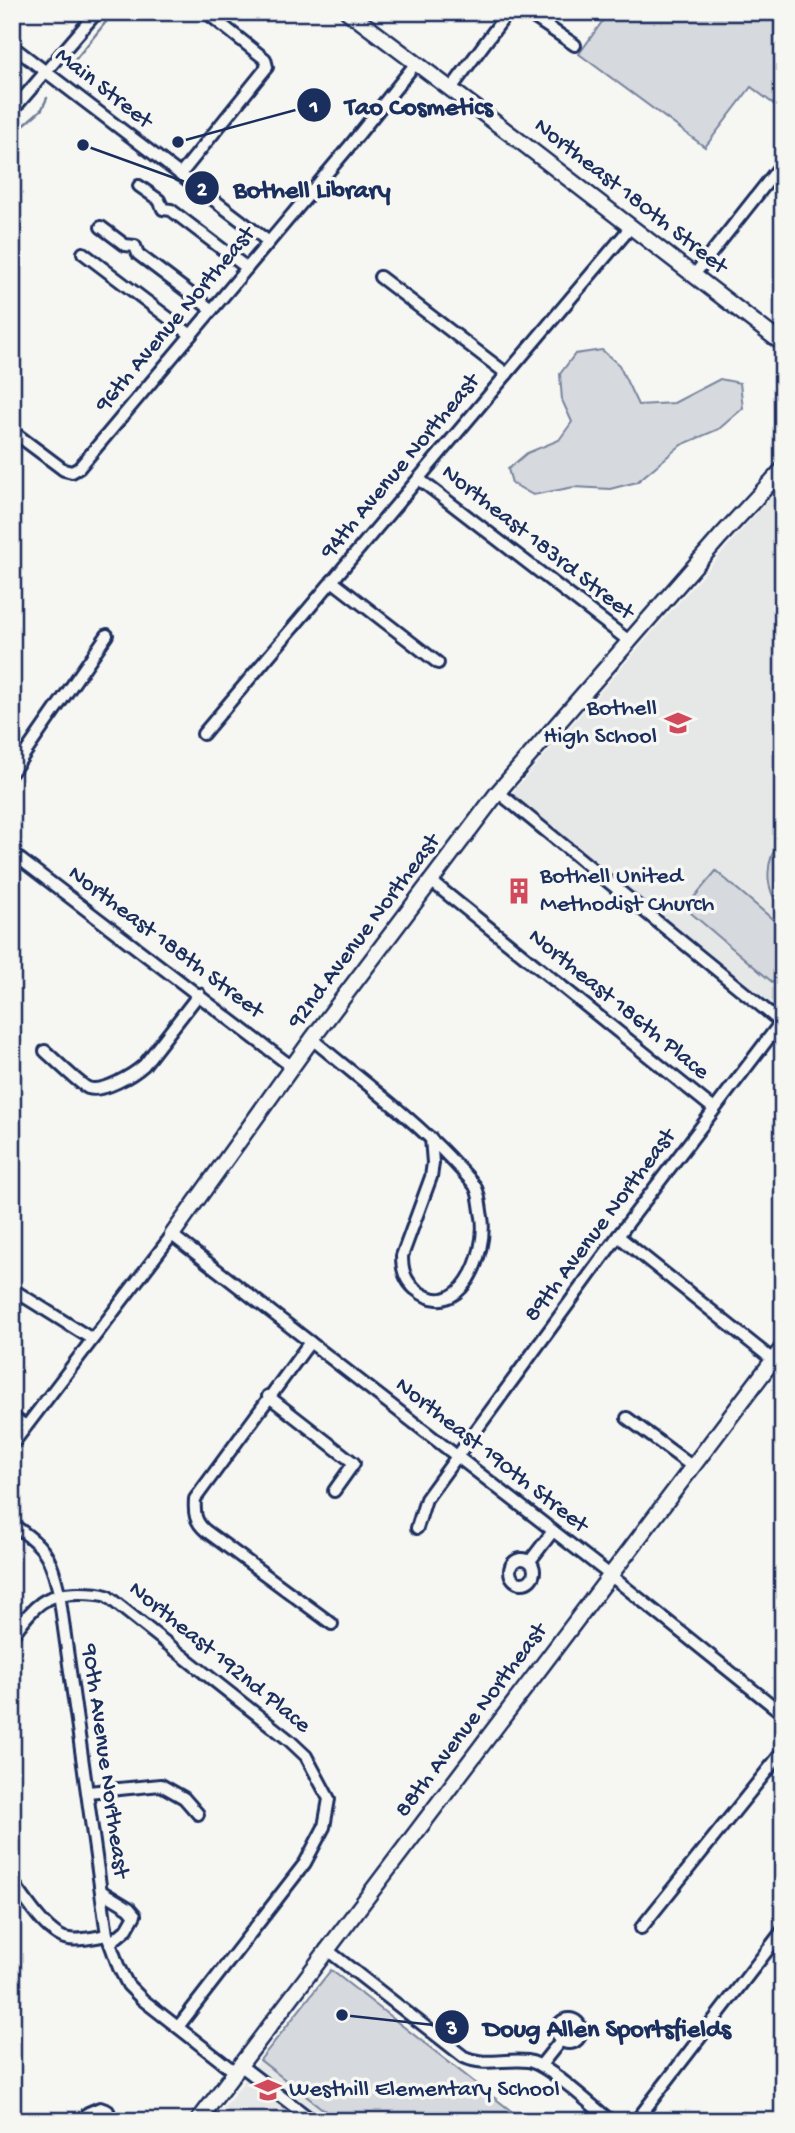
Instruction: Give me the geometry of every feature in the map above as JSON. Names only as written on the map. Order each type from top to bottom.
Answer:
[{"type":"street","points":[[12,111],[97,12]]},
{"type":"street","points":[[180,175],[267,67],[265,59],[206,12]]},
{"type":"street","name":"Northeast 180th Street","points":[[348,12],[783,344]]},
{"type":"street","points":[[450,90],[508,12]]},
{"type":"street","points":[[526,12],[575,45]]},
{"type":"street","name":"Main Street","points":[[12,46],[269,242]]},
{"type":"street","name":"96th Avenue Northeast","points":[[12,431],[64,470],[72,472],[79,468],[416,63]]},
{"type":"street","points":[[694,275],[782,165]]},
{"type":"street","points":[[139,186],[159,200],[163,209],[171,210],[247,268]]},
{"type":"street","points":[[101,227],[125,245],[135,246],[138,254],[212,310]]},
{"type":"street","name":"94th Avenue Northeast","points":[[203,734],[630,228]]},
{"type":"street","points":[[83,253],[191,335]]},
{"type":"street","points":[[380,277],[507,374]]},
{"type":"street","name":"92nd Avenue Northeast","points":[[12,1445],[172,1236],[312,1039],[498,792],[783,469]]},
{"type":"street","name":"Northeast 183rd Street","points":[[419,479],[629,641]]},
{"type":"street","points":[[332,581],[438,663]]},
{"type":"street","points":[[12,772],[107,635]]},
{"type":"street","points":[[498,792],[782,1023]]},
{"type":"street","name":"Northeast 188th Street","points":[[12,853],[292,1067]]},
{"type":"street","name":"Northeast 186th Place","points":[[431,881],[714,1109]]},
{"type":"street","points":[[45,1051],[88,1088],[100,1088],[116,1083],[145,1066],[199,994]]},
{"type":"street","name":"89th Avenue Northeast","points":[[416,1528],[426,1499],[457,1456],[618,1236],[782,1023]]},
{"type":"street","points":[[312,1039],[431,1138],[477,1188],[484,1231],[480,1256],[467,1284],[454,1294],[436,1300],[414,1288],[405,1278],[402,1268],[402,1256],[431,1177],[431,1138]]},
{"type":"street","name":"Northeast 190th Street","points":[[172,1236],[610,1575],[783,1714]]},
{"type":"street","points":[[618,1236],[774,1360]]},
{"type":"street","points":[[12,1289],[92,1339]]},
{"type":"street","points":[[310,1342],[195,1499],[194,1512],[206,1531],[332,1624]]},
{"type":"street","name":"88th Avenue Northeast","points":[[198,2121],[783,1348]]},
{"type":"street","points":[[268,1396],[354,1462],[334,1491]]},
{"type":"street","points":[[12,1417],[26,1426]]},
{"type":"street","points":[[627,1418],[693,1467]]},
{"type":"street","points":[[12,1524],[45,1550],[52,1563],[59,1593],[35,1605],[12,1636]]},
{"type":"street","points":[[530,1561],[553,1531]]},
{"type":"street","name":"90th Avenue Northeast","points":[[59,1593],[109,1939],[128,1985],[142,2000],[178,2027],[313,2121]]},
{"type":"street","name":"Northeast 192nd Place","points":[[59,1593],[107,1596],[289,1740],[306,1756],[329,1799],[324,1828],[305,1863],[178,2027]]},
{"type":"street","points":[[641,1928],[783,1751]]},
{"type":"street","points":[[88,1792],[161,1785],[184,1798],[198,1814]]},
{"type":"street","points":[[12,1881],[44,1923],[57,1935],[77,1940],[109,1939],[127,1929],[135,1915],[129,1908],[101,1891]]},
{"type":"street","points":[[636,2121],[783,1930]]},
{"type":"street","points":[[326,1949],[464,2057],[481,2063],[526,2061],[541,2065],[611,2121]]},
{"type":"street","points":[[541,2065],[561,2040]]},
{"type":"street","points":[[86,2121],[88,2113],[100,2108],[108,2111],[112,2121]]},
{"type":"shaded area","points":[[609,12],[783,12],[783,111],[751,87],[705,147],[579,54]]},
{"type":"shaded area","points":[[602,350],[619,365],[638,405],[674,403],[720,379],[740,383],[743,408],[719,429],[681,445],[637,482],[610,489],[574,487],[533,495],[512,483],[508,469],[527,453],[559,440],[572,422],[562,400],[560,374],[575,354]]},
{"type":"shaded area","name":"Bothell High School","points":[[783,483],[783,1016],[511,794]]},
{"type":"shaded area","points":[[783,837],[779,877],[783,891],[783,911],[772,893],[768,874],[772,855]]},
{"type":"shaded area","points":[[716,871],[783,928],[783,982],[778,987],[685,908]]},
{"type":"shaded area","points":[[331,1970],[524,2121],[338,2121],[260,2060]]},
{"type":"shaded area","name":"Westhill Elementary School","points":[[260,2060],[338,2121],[214,2121]]},
{"type":"waterway","points":[[75,60],[114,12]]},
{"type":"waterway","points":[[19,129],[42,109],[47,98]]},
{"type":"waterway","points":[[12,138],[16,134]]},
{"type":"place","name":"Tao Cosmetics","points":[[178,142]]},
{"type":"place","name":"Bothell Library","points":[[83,145]]},
{"type":"place","name":"Bothell High School","points":[[678,723]]},
{"type":"place","name":"Bothell United Methodist Church","points":[[519,891]]},
{"type":"place","name":"Doug Allen Sportsfields","points":[[342,2015]]},
{"type":"place","name":"Westhill Elementary School","points":[[268,2090]]}]
